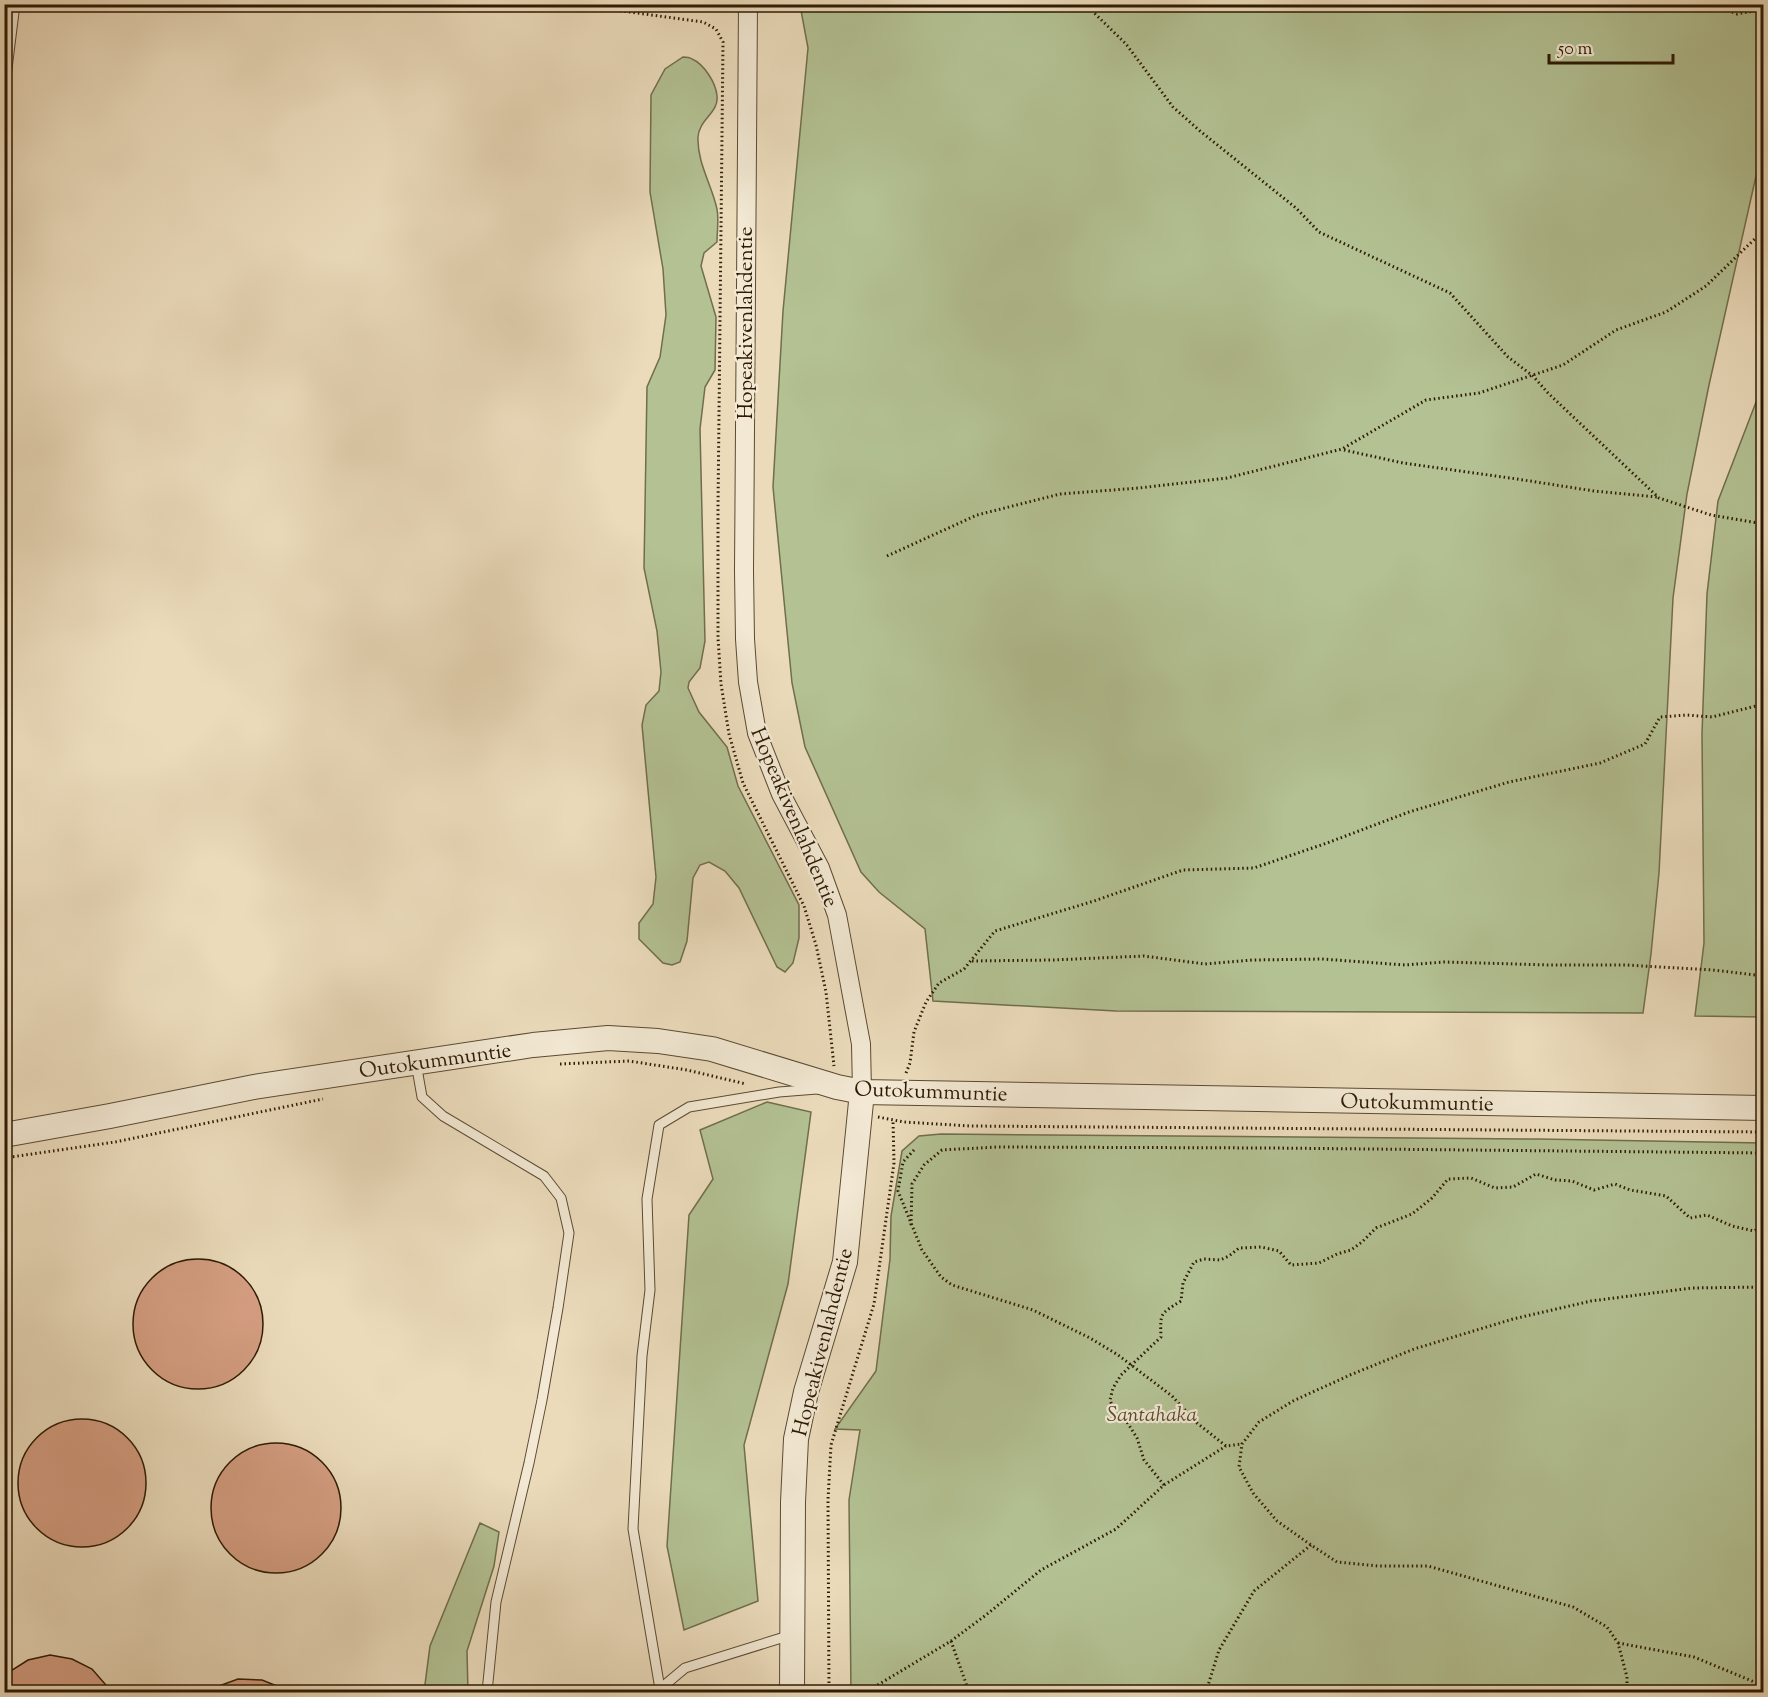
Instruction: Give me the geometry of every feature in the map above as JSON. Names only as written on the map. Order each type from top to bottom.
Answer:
[{"type":"street","name":"Hopeakivenlahdentie","points":[[748,4],[744,582],[748,682],[757,733],[771,772],[820,868],[837,915],[861,1044],[861,1102],[845,1262],[806,1392],[796,1439],[793,1502],[792,1692]]},
{"type":"street","name":"Outokummuntie","points":[[4,1135],[254,1087],[533,1045],[608,1038],[658,1041],[712,1049],[837,1087],[861,1102],[898,1092],[1764,1108]]},
{"type":"lane","points":[[4,93],[15,4]]},
{"type":"lane","points":[[416,1062],[422,1097],[443,1116],[544,1176],[561,1198],[569,1233],[542,1400],[495,1602],[487,1692]]},
{"type":"lane","points":[[660,1691],[633,1529],[642,1356],[650,1290],[647,1199],[659,1125],[688,1107],[778,1092],[837,1087]]},
{"type":"lane","points":[[660,1691],[685,1668],[792,1635]]},
{"type":"path","points":[[1085,4],[1126,44],[1173,107],[1200,131],[1296,208],[1319,232],[1450,293],[1508,357],[1533,376],[1659,498]]},
{"type":"path","points":[[1711,4],[1737,14],[1764,9]]},
{"type":"path","points":[[887,556],[977,515],[1060,494],[1227,478],[1342,449],[1426,400],[1479,393],[1563,366],[1616,330],[1666,312],[1706,286],[1764,230]]},
{"type":"path","points":[[1342,449],[1402,463],[1594,491],[1659,498],[1712,515],[1764,524]]},
{"type":"path","points":[[898,1092],[910,1063],[914,1032],[926,1002],[939,983],[964,969],[994,931],[1094,901],[1183,870],[1254,868],[1409,812],[1509,782],[1600,763],[1645,744],[1660,717],[1687,715],[1712,717],[1764,704]]},
{"type":"path","points":[[970,961],[1144,956],[1205,964],[1253,960],[1322,959],[1405,965],[1444,962],[1626,965],[1713,970],[1764,976]]},
{"type":"path","points":[[861,1102],[893,1120],[970,1126],[1764,1132]]},
{"type":"path","points":[[829,1692],[828,1500],[831,1445],[874,1304],[894,1163],[893,1120]]},
{"type":"path","points":[[911,1225],[912,1184],[924,1165],[942,1150],[998,1147],[1764,1153]]},
{"type":"path","points":[[914,1150],[903,1162],[897,1191],[922,1250],[941,1277],[952,1285],[1033,1310],[1090,1338],[1172,1396],[1197,1422],[1226,1446]]},
{"type":"path","points":[[1164,1485],[1144,1460],[1137,1438],[1127,1422],[1114,1411],[1110,1400],[1113,1388],[1121,1375],[1161,1337],[1163,1312],[1181,1301],[1183,1283],[1194,1262],[1204,1259],[1220,1260],[1229,1257],[1239,1248],[1261,1247],[1279,1251],[1291,1265],[1319,1263],[1351,1250],[1376,1228],[1412,1215],[1432,1198],[1448,1179],[1471,1178],[1496,1188],[1513,1186],[1536,1174],[1555,1180],[1572,1181],[1594,1190],[1616,1184],[1630,1190],[1666,1196],[1690,1218],[1707,1215],[1732,1226],[1754,1231],[1764,1225]]},
{"type":"path","points":[[1627,1692],[1627,1677],[1618,1643],[1607,1627],[1573,1607],[1428,1566],[1378,1566],[1337,1562],[1277,1521],[1253,1493],[1239,1467],[1242,1444],[1259,1422],[1293,1401],[1414,1349],[1513,1319],[1591,1301],[1692,1288],[1764,1287]]},
{"type":"path","points":[[866,1692],[951,1641],[1041,1570],[1116,1529],[1164,1485],[1226,1446],[1242,1444]]},
{"type":"path","points":[[1206,1692],[1219,1650],[1254,1591],[1311,1545]]},
{"type":"path","points":[[951,1641],[969,1692]]},
{"type":"path","points":[[1618,1643],[1694,1657],[1764,1686]]},
{"type":"green space","points":[[800,5],[1763,5],[1763,145],[1687,494],[1673,598],[1659,873],[1643,1013],[1116,1011],[933,1001],[925,929],[879,892],[861,872],[805,747],[792,683],[773,487],[783,311],[808,48]]},
{"type":"green space","points":[[683,57],[696,61],[705,69],[717,96],[715,107],[699,131],[698,147],[715,200],[718,221],[717,242],[704,253],[701,266],[716,317],[715,370],[705,387],[700,429],[705,641],[700,668],[689,682],[688,688],[699,712],[727,747],[738,786],[799,905],[799,938],[793,963],[785,972],[777,967],[739,888],[725,871],[709,862],[700,865],[693,878],[687,941],[680,962],[672,965],[663,963],[639,939],[639,923],[653,904],[656,877],[642,725],[646,705],[659,691],[661,672],[657,631],[644,568],[647,387],[660,357],[666,315],[663,269],[650,192],[651,95],[665,69]]},
{"type":"green space","points":[[1763,384],[1763,1017],[1695,1016],[1704,943],[1702,734],[1707,594],[1718,501]]},
{"type":"green space","points":[[767,1102],[811,1112],[788,1284],[744,1445],[758,1601],[684,1630],[667,1546],[689,1215],[713,1179],[700,1130]]},
{"type":"green space","name":"Santahaka","points":[[941,1134],[1763,1143],[1763,1692],[851,1692],[849,1500],[860,1430],[835,1429],[876,1371],[890,1259],[891,1216],[902,1151],[919,1136]]},
{"type":"green space","points":[[480,1523],[499,1532],[494,1566],[467,1651],[468,1692],[424,1692],[430,1646]]},
{"type":"building","points":[[198,1259],[223,1264],[244,1278],[258,1299],[263,1324],[258,1349],[244,1370],[223,1384],[198,1389],[173,1384],[152,1370],[138,1349],[133,1324],[138,1299],[152,1278],[173,1264]]},
{"type":"building","points":[[82,1419],[106,1424],[127,1438],[141,1459],[146,1483],[141,1507],[127,1528],[106,1542],[82,1547],[58,1542],[37,1528],[23,1507],[18,1483],[23,1459],[37,1438],[58,1424]]},
{"type":"building","points":[[276,1443],[301,1448],[322,1462],[336,1483],[341,1508],[336,1533],[322,1554],[301,1568],[276,1573],[251,1568],[230,1554],[216,1533],[211,1508],[216,1483],[230,1462],[251,1448]]},
{"type":"building","points":[[50,1655],[72,1659],[92,1669],[112,1692],[4,1692],[4,1677],[9,1672],[28,1660]]},
{"type":"building","points":[[238,1679],[262,1680],[292,1692],[205,1691]]}]
